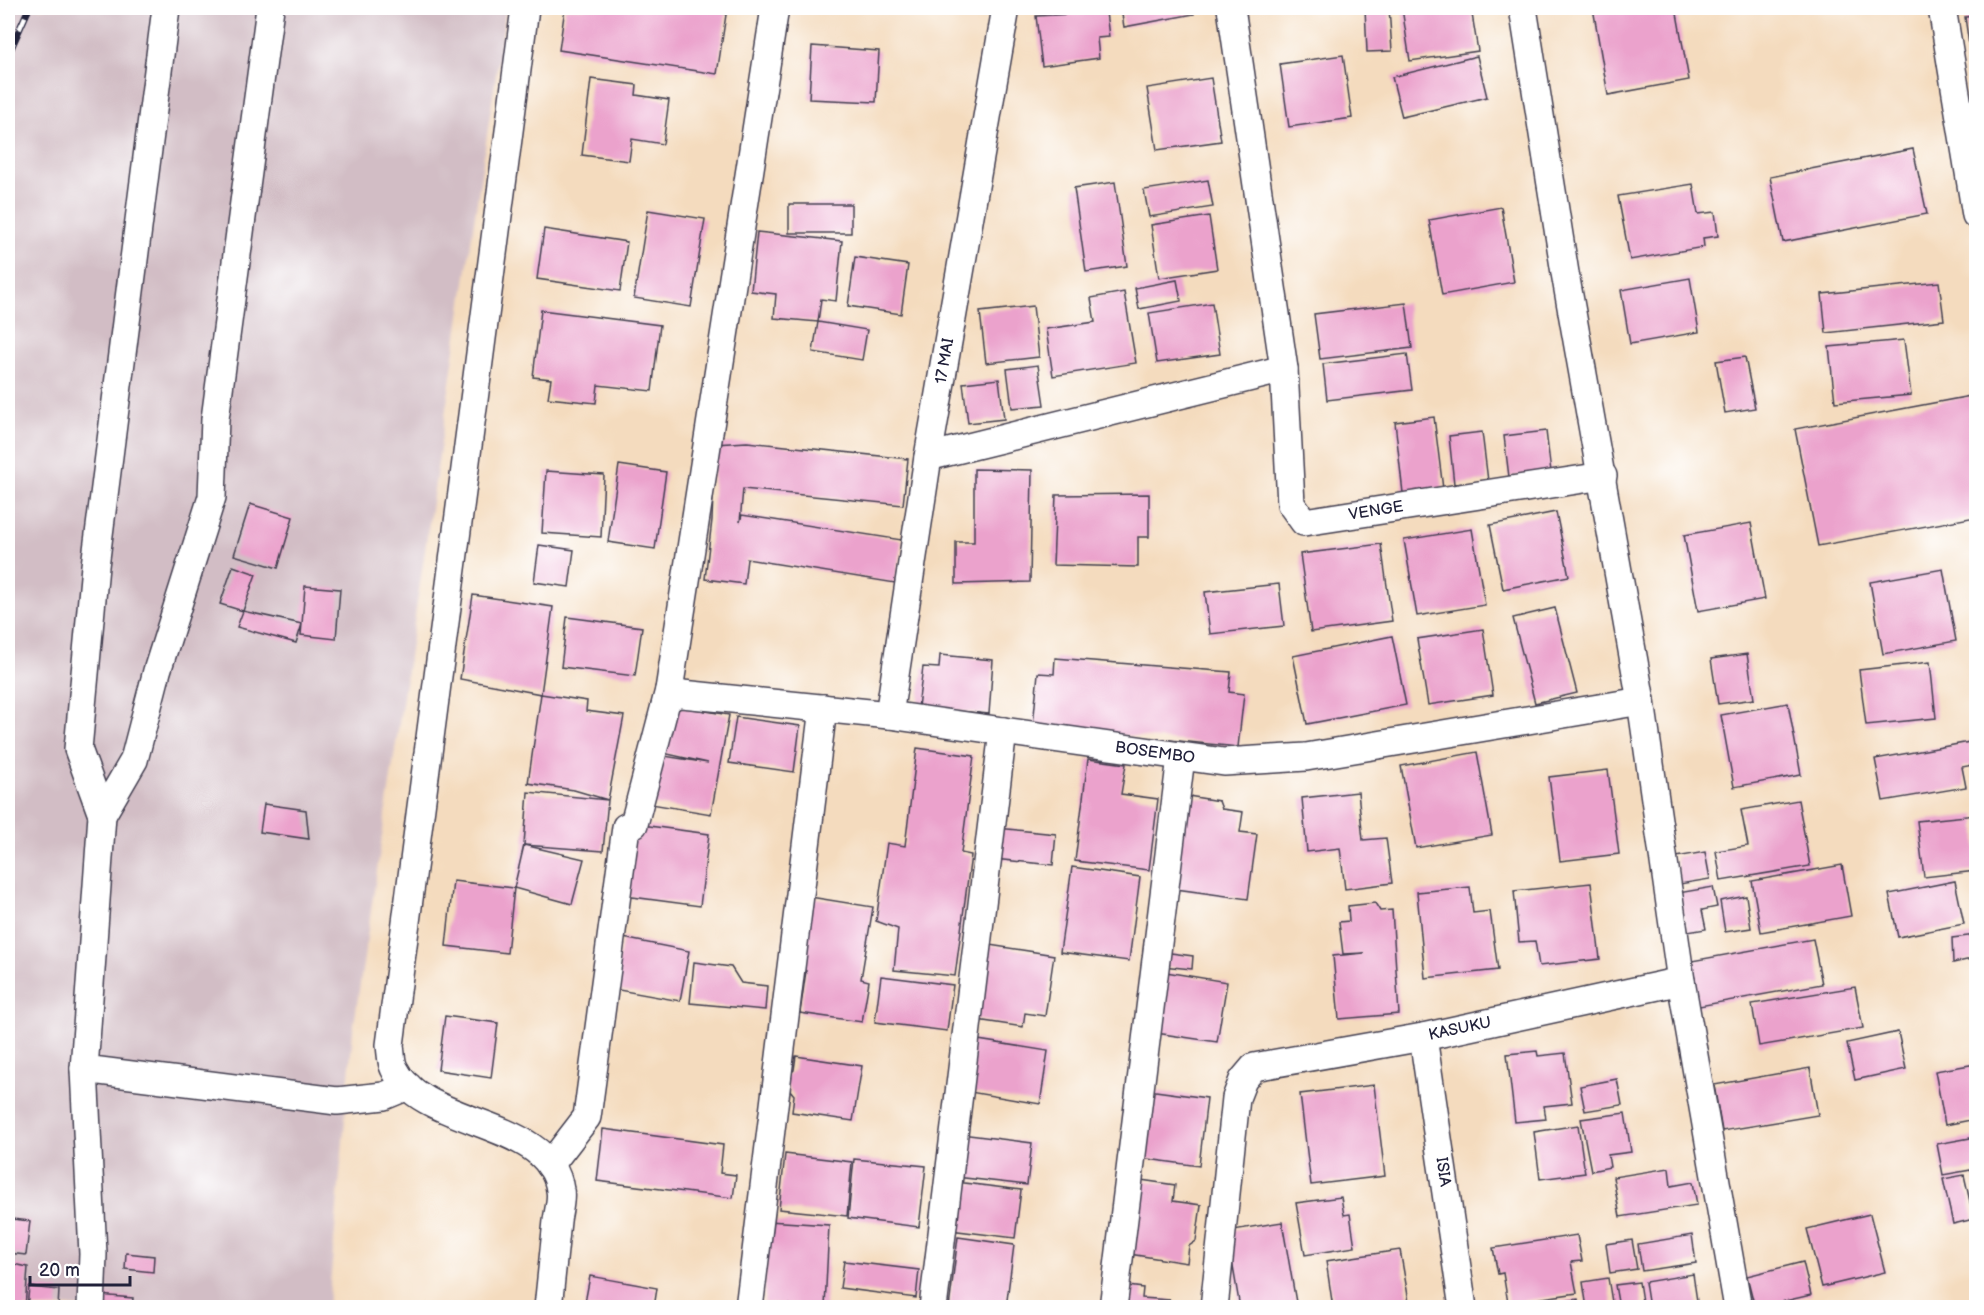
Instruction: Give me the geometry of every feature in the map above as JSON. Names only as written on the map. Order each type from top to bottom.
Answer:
[{"type":"street","points":[[91,1308],[93,1254],[84,1069],[102,815],[78,749],[97,555],[166,8]]},
{"type":"street","points":[[102,815],[135,760],[157,671],[212,496],[215,419],[270,8]]},
{"type":"street","points":[[525,8],[390,1045],[393,1067],[408,1086],[426,1100],[509,1134],[532,1148],[550,1165],[561,1189],[548,1308]]},
{"type":"street","points":[[550,1165],[587,1117],[626,827],[634,824],[671,694],[775,8]]},
{"type":"street","name":"17 MAI","points":[[889,715],[928,457],[1006,8]]},
{"type":"street","name":"VENGE","points":[[1231,8],[1284,369],[1291,504],[1304,522],[1603,476]]},
{"type":"street","points":[[1523,8],[1565,273],[1603,476],[1641,701],[1681,981],[1738,1308]]},
{"type":"street","points":[[1942,8],[1977,215]]},
{"type":"street","points":[[928,457],[1284,369]]},
{"type":"street","name":"BOSEMBO","points":[[671,694],[675,691],[682,694],[889,715],[1224,762],[1306,757],[1641,701]]},
{"type":"street","points":[[749,1308],[823,708]]},
{"type":"street","points":[[933,1308],[1003,731]]},
{"type":"street","points":[[1113,1308],[1181,757]]},
{"type":"street","name":"KASUKU","points":[[1214,1308],[1236,1098],[1243,1080],[1254,1067],[1423,1037],[1681,981]]},
{"type":"street","name":"ISIA","points":[[1423,1037],[1463,1308]]},
{"type":"street","points":[[84,1069],[337,1101],[384,1096],[408,1086]]},
{"type":"shaded area","points":[[8,8],[506,8],[353,1031],[328,1307],[8,1307]]},
{"type":"building","points":[[565,8],[727,8],[717,74],[559,50]]},
{"type":"building","points":[[1036,8],[1080,8],[1080,9],[1037,12]]},
{"type":"building","points":[[1121,8],[1192,8],[1194,14],[1124,27]]},
{"type":"building","points":[[1365,8],[1389,8],[1392,51],[1367,52]]},
{"type":"building","points":[[1402,8],[1471,8],[1478,51],[1410,61]]},
{"type":"building","points":[[1593,8],[1676,8],[1689,80],[1608,95]]},
{"type":"building","points":[[1106,12],[1109,37],[1097,38],[1099,58],[1042,66],[1036,16]]},
{"type":"building","points":[[1976,16],[1976,86],[1975,86],[1965,17]]},
{"type":"building","points":[[812,46],[879,51],[876,102],[809,99]]},
{"type":"building","points":[[1343,55],[1352,118],[1289,127],[1280,64]]},
{"type":"building","points":[[1477,56],[1487,97],[1402,117],[1392,77]]},
{"type":"building","points":[[1211,78],[1221,141],[1157,150],[1147,88]]},
{"type":"building","points":[[591,79],[637,85],[636,95],[669,100],[663,144],[632,139],[629,161],[582,155]]},
{"type":"building","points":[[1913,149],[1927,214],[1783,242],[1770,177]]},
{"type":"building","points":[[1208,180],[1213,207],[1149,217],[1144,190]]},
{"type":"building","points":[[1115,182],[1127,266],[1086,272],[1074,188]]},
{"type":"building","points":[[1693,184],[1698,214],[1715,212],[1718,236],[1703,238],[1704,247],[1630,260],[1618,196]]},
{"type":"building","points":[[789,204],[851,204],[851,233],[789,233]]},
{"type":"building","points":[[1501,207],[1514,282],[1442,295],[1429,220]]},
{"type":"building","points":[[648,210],[705,219],[691,307],[634,298]]},
{"type":"building","points":[[1209,216],[1217,269],[1159,278],[1151,225]]},
{"type":"building","points":[[544,229],[627,242],[620,291],[537,279]]},
{"type":"building","points":[[757,232],[842,241],[836,301],[821,299],[818,322],[774,318],[776,294],[751,291]]},
{"type":"building","points":[[855,257],[908,265],[901,314],[848,306]]},
{"type":"building","points":[[1690,278],[1699,332],[1630,344],[1621,290]]},
{"type":"building","points":[[1177,280],[1181,301],[1139,309],[1135,288]]},
{"type":"building","points":[[1939,282],[1944,320],[1826,333],[1822,294]]},
{"type":"building","points":[[1124,292],[1136,363],[1053,376],[1046,329],[1095,322],[1091,298]]},
{"type":"building","points":[[1212,303],[1220,354],[1157,363],[1149,313]]},
{"type":"building","points":[[1406,303],[1412,348],[1320,359],[1314,314]]},
{"type":"building","points":[[1033,306],[1039,357],[986,363],[980,312]]},
{"type":"building","points":[[541,310],[660,325],[652,391],[598,385],[596,403],[548,398],[551,379],[533,377]]},
{"type":"building","points":[[818,322],[867,330],[862,360],[813,352]]},
{"type":"building","points":[[1904,340],[1911,395],[1835,402],[1829,347]]},
{"type":"building","points":[[1407,354],[1412,390],[1327,400],[1323,364]]},
{"type":"building","points":[[1745,357],[1755,408],[1725,413],[1716,361]]},
{"type":"building","points":[[1038,365],[1044,405],[1012,408],[1007,369]]},
{"type":"building","points":[[999,379],[1004,419],[968,423],[963,383]]},
{"type":"building","points":[[1976,395],[1976,517],[1818,546],[1795,429]]},
{"type":"building","points":[[1434,417],[1443,489],[1403,493],[1395,422]]},
{"type":"building","points":[[1546,431],[1551,472],[1509,477],[1504,436]]},
{"type":"building","points":[[1482,432],[1488,481],[1454,484],[1449,436]]},
{"type":"building","points":[[747,442],[908,459],[903,505],[743,489],[740,522],[742,515],[902,540],[895,583],[747,559],[744,584],[705,579],[712,520],[715,444]]},
{"type":"building","points":[[619,465],[666,472],[655,549],[608,542]]},
{"type":"building","points":[[974,469],[1032,470],[1030,582],[956,584],[956,542],[974,542]]},
{"type":"building","points":[[546,471],[604,475],[601,537],[542,533]]},
{"type":"building","points":[[1149,494],[1149,537],[1138,537],[1138,567],[1053,565],[1056,495]]},
{"type":"building","points":[[250,504],[293,517],[278,568],[234,555]]},
{"type":"building","points":[[1556,512],[1569,576],[1503,589],[1490,525]]},
{"type":"building","points":[[1751,523],[1765,599],[1698,611],[1684,535]]},
{"type":"building","points":[[1472,529],[1485,605],[1417,616],[1404,540]]},
{"type":"building","points":[[1381,544],[1392,621],[1311,632],[1300,554]]},
{"type":"building","points":[[539,545],[574,550],[569,587],[534,582]]},
{"type":"building","points":[[233,566],[256,574],[243,611],[220,604]]},
{"type":"building","points":[[1943,569],[1956,641],[1883,654],[1870,582]]},
{"type":"building","points":[[1279,584],[1284,626],[1210,634],[1205,592]]},
{"type":"building","points":[[305,586],[340,589],[336,639],[301,635]]},
{"type":"building","points":[[473,595],[553,607],[541,694],[460,679]]},
{"type":"building","points":[[1555,608],[1577,693],[1535,703],[1513,618]]},
{"type":"building","points":[[243,611],[302,624],[296,643],[237,627]]},
{"type":"building","points":[[567,617],[642,627],[635,676],[561,667]]},
{"type":"building","points":[[1483,629],[1493,695],[1428,705],[1417,639]]},
{"type":"building","points":[[1392,636],[1406,705],[1307,724],[1293,656]]},
{"type":"building","points":[[1747,654],[1754,699],[1718,704],[1711,659]]},
{"type":"building","points":[[940,655],[993,660],[989,714],[918,707],[923,667],[939,668]]},
{"type":"building","points":[[1055,658],[1231,672],[1229,692],[1244,694],[1238,747],[1033,726],[1038,673],[1054,674]]},
{"type":"building","points":[[1930,662],[1936,718],[1866,725],[1859,670]]},
{"type":"building","points":[[541,694],[587,701],[586,711],[624,716],[608,800],[574,790],[528,783]]},
{"type":"building","points":[[1788,703],[1801,775],[1734,787],[1721,715]]},
{"type":"building","points":[[671,705],[729,715],[711,814],[645,803],[652,754],[708,763],[663,753]]},
{"type":"building","points":[[736,717],[800,726],[794,772],[729,763]]},
{"type":"building","points":[[1970,742],[1973,765],[1962,767],[1966,787],[1883,801],[1875,759]]},
{"type":"building","points":[[917,748],[974,756],[961,853],[971,855],[955,976],[894,970],[898,929],[876,921],[887,843],[905,846]]},
{"type":"building","points":[[1477,752],[1492,835],[1416,848],[1401,766]]},
{"type":"building","points":[[1088,759],[1126,764],[1121,794],[1158,799],[1149,870],[1075,861]]},
{"type":"building","points":[[1608,770],[1619,854],[1560,861],[1549,777]]},
{"type":"building","points":[[528,792],[608,800],[603,851],[524,845]]},
{"type":"building","points":[[1358,792],[1363,840],[1386,838],[1392,883],[1345,889],[1340,848],[1307,852],[1302,798]]},
{"type":"building","points":[[1182,795],[1219,801],[1222,809],[1243,812],[1240,832],[1257,834],[1248,899],[1169,888]]},
{"type":"building","points":[[1798,800],[1810,866],[1721,881],[1716,851],[1748,846],[1741,810]]},
{"type":"building","points":[[264,804],[306,810],[309,839],[260,832]]},
{"type":"building","points":[[1976,815],[1976,871],[1924,877],[1917,821]]},
{"type":"building","points":[[634,824],[709,834],[700,906],[625,896]]},
{"type":"building","points":[[997,828],[1056,834],[1053,865],[994,859]]},
{"type":"building","points":[[524,845],[584,859],[572,904],[514,888]]},
{"type":"building","points":[[1705,852],[1710,879],[1680,884],[1676,857]]},
{"type":"building","points":[[1842,865],[1851,916],[1761,932],[1752,881]]},
{"type":"building","points":[[1072,867],[1140,877],[1129,961],[1060,952]]},
{"type":"building","points":[[453,881],[514,888],[507,953],[446,946]]},
{"type":"building","points":[[1955,881],[1964,924],[1898,937],[1889,894]]},
{"type":"building","points":[[1591,883],[1600,959],[1539,966],[1535,941],[1519,942],[1514,891]]},
{"type":"building","points":[[1470,887],[1473,913],[1490,911],[1498,970],[1425,978],[1417,892]]},
{"type":"building","points":[[1713,887],[1717,907],[1702,910],[1706,929],[1688,932],[1678,893]]},
{"type":"building","points":[[804,896],[873,907],[861,979],[869,981],[862,1022],[800,1013],[806,971],[793,969]]},
{"type":"building","points":[[1746,896],[1751,928],[1725,932],[1720,901]]},
{"type":"building","points":[[1375,903],[1380,911],[1392,910],[1399,1014],[1339,1019],[1333,956],[1364,953],[1343,954],[1339,922],[1349,921],[1348,906]]},
{"type":"building","points":[[1976,935],[1976,958],[1953,963],[1952,938]]},
{"type":"building","points":[[623,938],[689,951],[680,1001],[613,989]]},
{"type":"building","points":[[1813,939],[1822,984],[1694,1007],[1686,962]]},
{"type":"building","points":[[983,944],[1054,955],[1045,1016],[1025,1013],[1023,1027],[971,1019]]},
{"type":"building","points":[[1163,952],[1193,956],[1192,969],[1162,966]]},
{"type":"building","points":[[694,962],[731,967],[741,983],[767,986],[765,1010],[690,1003]]},
{"type":"building","points":[[1166,972],[1227,982],[1217,1042],[1156,1033]]},
{"type":"building","points":[[881,976],[953,985],[947,1031],[875,1022]]},
{"type":"building","points":[[1855,987],[1863,1028],[1759,1046],[1752,1004]]},
{"type":"building","points":[[445,1016],[498,1023],[491,1078],[438,1070]]},
{"type":"building","points":[[1898,1032],[1906,1069],[1855,1080],[1847,1043]]},
{"type":"building","points":[[972,1039],[1048,1051],[1040,1104],[964,1091]]},
{"type":"building","points":[[1537,1051],[1538,1056],[1565,1053],[1572,1103],[1544,1106],[1546,1119],[1515,1122],[1507,1054]]},
{"type":"building","points":[[796,1056],[862,1066],[853,1121],[792,1112],[794,1095],[782,1080],[794,1070]]},
{"type":"building","points":[[1976,1064],[1976,1119],[1945,1125],[1935,1071]]},
{"type":"building","points":[[1810,1068],[1818,1115],[1722,1131],[1714,1085]]},
{"type":"building","points":[[1617,1079],[1622,1105],[1585,1111],[1580,1086]]},
{"type":"building","points":[[1374,1085],[1385,1176],[1311,1185],[1300,1094]]},
{"type":"building","points":[[1148,1090],[1207,1098],[1199,1166],[1140,1158]]},
{"type":"building","points":[[1625,1113],[1631,1152],[1608,1155],[1610,1167],[1591,1171],[1581,1119]]},
{"type":"building","points":[[1578,1125],[1585,1173],[1540,1179],[1534,1132]]},
{"type":"building","points":[[603,1129],[723,1145],[720,1173],[736,1175],[733,1198],[597,1181]]},
{"type":"building","points":[[961,1134],[1032,1143],[1027,1185],[956,1177]]},
{"type":"building","points":[[1976,1137],[1976,1169],[1943,1175],[1937,1144]]},
{"type":"building","points":[[785,1154],[852,1162],[847,1216],[779,1209]]},
{"type":"building","points":[[854,1159],[926,1166],[919,1227],[848,1218]]},
{"type":"building","points":[[1669,1168],[1671,1186],[1693,1182],[1697,1205],[1620,1217],[1613,1177]]},
{"type":"building","points":[[1964,1175],[1974,1219],[1953,1224],[1943,1179]]},
{"type":"building","points":[[1134,1179],[1175,1185],[1173,1201],[1201,1205],[1196,1241],[1189,1246],[1187,1263],[1123,1253]]},
{"type":"building","points":[[956,1182],[1021,1190],[1015,1238],[950,1230]]},
{"type":"building","points":[[1341,1197],[1344,1215],[1350,1214],[1355,1247],[1305,1255],[1296,1203]]},
{"type":"building","points":[[1870,1214],[1885,1272],[1822,1287],[1807,1229]]},
{"type":"building","points":[[12,1219],[30,1221],[26,1255],[8,1253]]},
{"type":"building","points":[[768,1221],[829,1225],[825,1307],[764,1303]]},
{"type":"building","points":[[1282,1222],[1297,1308],[1240,1308],[1227,1231]]},
{"type":"building","points":[[1577,1235],[1582,1261],[1571,1262],[1577,1293],[1508,1303],[1503,1273],[1498,1274],[1493,1248]]},
{"type":"building","points":[[1692,1235],[1696,1263],[1642,1271],[1638,1244]]},
{"type":"building","points":[[958,1237],[1014,1245],[1006,1308],[949,1308]]},
{"type":"building","points":[[1632,1240],[1637,1269],[1610,1273],[1606,1244]]},
{"type":"building","points":[[1400,1250],[1410,1307],[1333,1308],[1326,1261]]},
{"type":"building","points":[[126,1253],[154,1256],[153,1272],[125,1269]]},
{"type":"building","points":[[844,1261],[919,1270],[916,1298],[840,1288]]},
{"type":"building","points":[[1803,1262],[1811,1295],[1755,1308],[1747,1276]]},
{"type":"building","points":[[8,1263],[28,1267],[25,1308],[8,1308]]},
{"type":"building","points":[[1693,1274],[1698,1308],[1649,1308],[1645,1282]]},
{"type":"building","points":[[590,1276],[657,1288],[654,1308],[584,1308]]},
{"type":"building","points":[[1608,1278],[1613,1308],[1587,1308],[1583,1282]]},
{"type":"building","points":[[1639,1282],[1643,1308],[1619,1308],[1615,1285]]},
{"type":"building","points":[[1120,1285],[1143,1288],[1142,1298],[1170,1300],[1169,1308],[1118,1308]]},
{"type":"building","points":[[29,1287],[59,1290],[58,1308],[27,1308]]},
{"type":"building","points":[[99,1295],[133,1298],[132,1308],[98,1308]]},
{"type":"building","points":[[1578,1299],[1580,1308],[1531,1308],[1531,1306]]},
{"type":"building","points":[[1903,1302],[1904,1308],[1877,1308],[1877,1306]]},
{"type":"railway","points":[[8,55],[29,8]]}]
